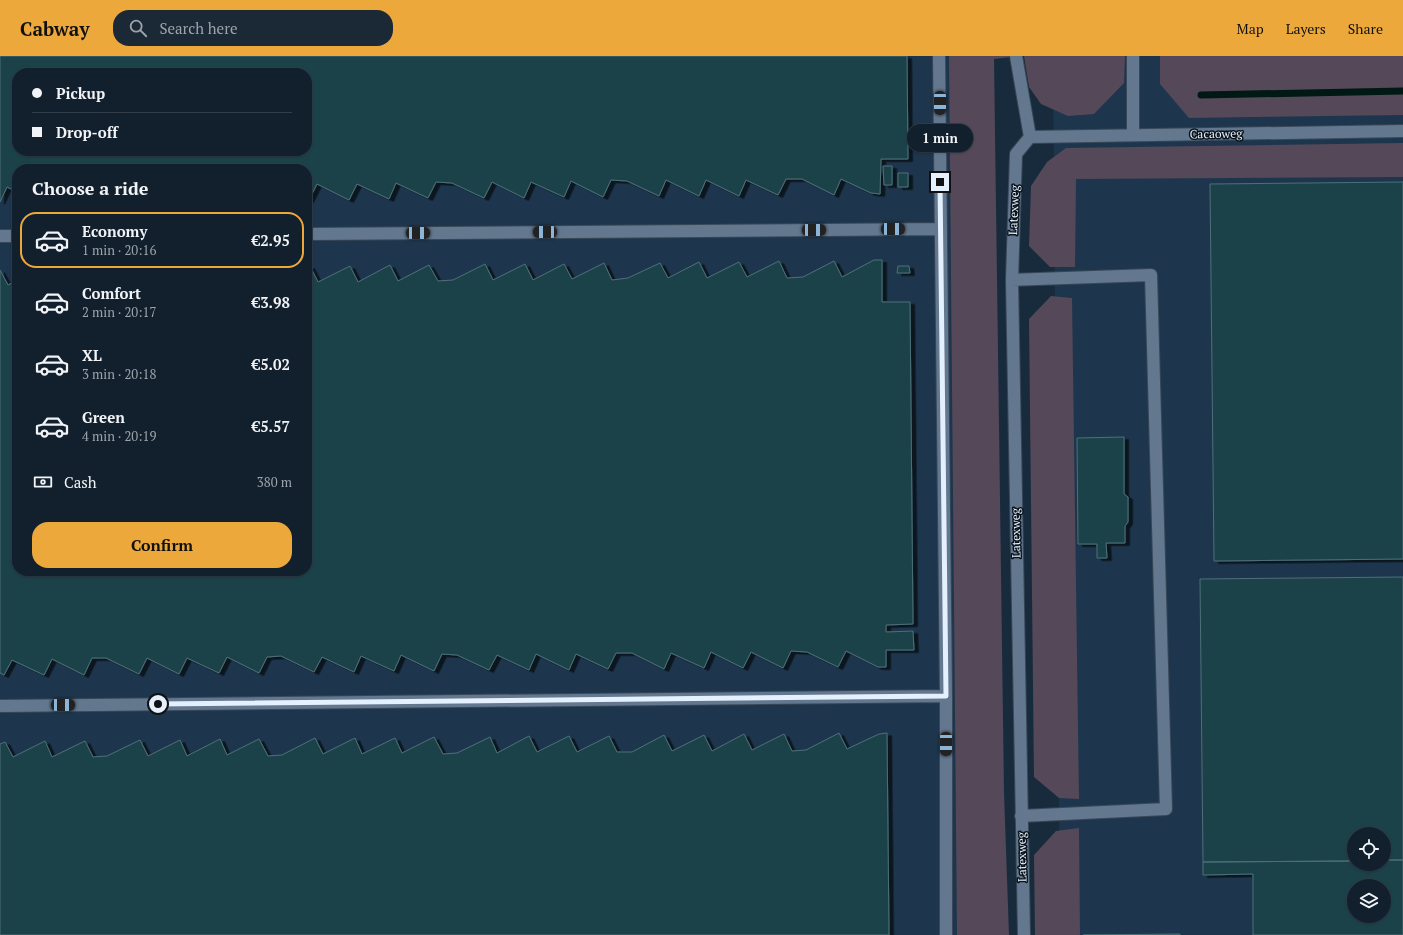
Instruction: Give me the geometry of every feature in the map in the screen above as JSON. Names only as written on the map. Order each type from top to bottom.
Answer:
[{"type":"street","points":[[939,56],[946,696],[946,935]]},
{"type":"street","points":[[1016,56],[1030,137]]},
{"type":"street","points":[[1133,56],[1133,135]]},
{"type":"street","name":"Cacaoweg","points":[[1030,137],[1403,131]]},
{"type":"street","name":"Latexweg","points":[[1024,935],[1012,280],[1016,154],[1030,137]]},
{"type":"street","points":[[312,234],[941,229]]},
{"type":"street","points":[[0,236],[12,236]]},
{"type":"street","points":[[1012,280],[1151,275],[1166,809],[1021,816]]},
{"type":"street","points":[[0,706],[946,696]]},
{"type":"shaded area","points":[[0,56],[987,56],[982,935],[0,935]]},
{"type":"shaded area","points":[[949,56],[1021,56],[994,59],[1004,793],[1009,935],[957,935]]},
{"type":"shaded area","points":[[1024,56],[1125,56],[1124,83],[1094,114],[1068,116],[1041,104],[1029,87]]},
{"type":"shaded area","points":[[1053,56],[1403,56],[1403,935],[1060,935]]},
{"type":"shaded area","points":[[1160,56],[1403,56],[1403,115],[1189,118],[1160,84]]},
{"type":"shaded area","points":[[1403,143],[1403,177],[1076,179],[1075,267],[1050,267],[1029,246],[1031,186],[1047,162],[1066,148]]},
{"type":"shaded area","points":[[1051,296],[1072,298],[1079,799],[1059,798],[1034,777],[1029,319]]},
{"type":"shaded area","points":[[1079,828],[1080,935],[1035,935],[1034,855],[1056,831]]},
{"type":"building","points":[[0,56],[907,56],[908,159],[881,159],[880,194],[871,193],[841,179],[834,195],[802,179],[786,179],[778,195],[746,180],[739,196],[706,180],[699,196],[666,180],[659,196],[627,181],[611,180],[603,197],[571,181],[564,197],[531,182],[524,198],[492,182],[484,198],[452,183],[436,182],[428,198],[396,183],[389,199],[357,184],[349,200],[317,184],[312,194],[312,164],[12,164],[12,190],[7,187],[0,202]]},
{"type":"building","points":[[883,166],[892,166],[892,185],[884,185]]},
{"type":"building","points":[[898,173],[908,173],[908,187],[898,187]]},
{"type":"building","points":[[1403,182],[1403,559],[1214,561],[1210,184]]},
{"type":"building","points":[[874,260],[882,260],[882,302],[910,302],[913,624],[886,625],[886,632],[913,631],[914,650],[886,650],[886,667],[878,667],[846,651],[838,667],[807,652],[791,651],[783,668],[751,652],[743,668],[711,652],[704,668],[671,653],[664,669],[632,653],[616,653],[608,669],[576,654],[569,670],[536,654],[529,670],[497,655],[489,670],[457,655],[442,654],[434,671],[401,655],[394,671],[361,656],[354,672],[322,657],[314,672],[281,656],[267,657],[259,673],[227,657],[219,673],[187,658],[179,674],[147,658],[139,674],[106,658],[92,658],[84,675],[52,659],[44,675],[12,660],[4,675],[0,673],[0,270],[8,285],[12,283],[12,576],[312,576],[312,270],[318,282],[350,266],[358,282],[390,265],[398,281],[429,265],[438,281],[453,280],[485,264],[493,280],[525,264],[533,280],[564,264],[572,279],[604,263],[612,280],[628,278],[660,263],[668,278],[699,262],[707,278],[739,262],[747,277],[779,261],[787,278],[803,277],[834,261],[842,277]]},
{"type":"building","points":[[898,266],[909,266],[910,273],[897,273]]},
{"type":"building","points":[[1124,437],[1124,494],[1128,497],[1128,522],[1125,526],[1125,543],[1106,543],[1107,558],[1097,558],[1097,544],[1078,544],[1077,438]]},
{"type":"building","points":[[1403,577],[1403,860],[1391,860],[1391,827],[1347,827],[1347,861],[1203,862],[1200,579]]},
{"type":"building","points":[[839,733],[847,749],[879,734],[887,733],[889,935],[0,935],[0,744],[5,742],[13,757],[45,741],[52,757],[85,741],[93,757],[107,756],[140,740],[148,756],[180,740],[187,756],[220,739],[227,755],[259,739],[268,756],[282,755],[315,738],[323,754],[355,738],[362,754],[395,738],[402,753],[434,737],[443,754],[457,753],[490,737],[497,753],[529,736],[537,752],[569,736],[577,752],[609,736],[617,752],[632,752],[664,735],[672,751],[704,735],[712,751],[744,734],[752,750],[784,734],[792,751],[806,750]]},
{"type":"building","points":[[1391,860],[1403,860],[1403,935],[1253,935],[1253,874],[1203,875],[1203,862],[1347,861],[1347,871],[1391,871]]},
{"type":"building","points":[[1180,934],[1180,935],[1083,935]]},
{"type":"waterway","points":[[1201,95],[1403,91]]},
{"type":"route","points":[[158,704],[946,696],[940,182]]}]
